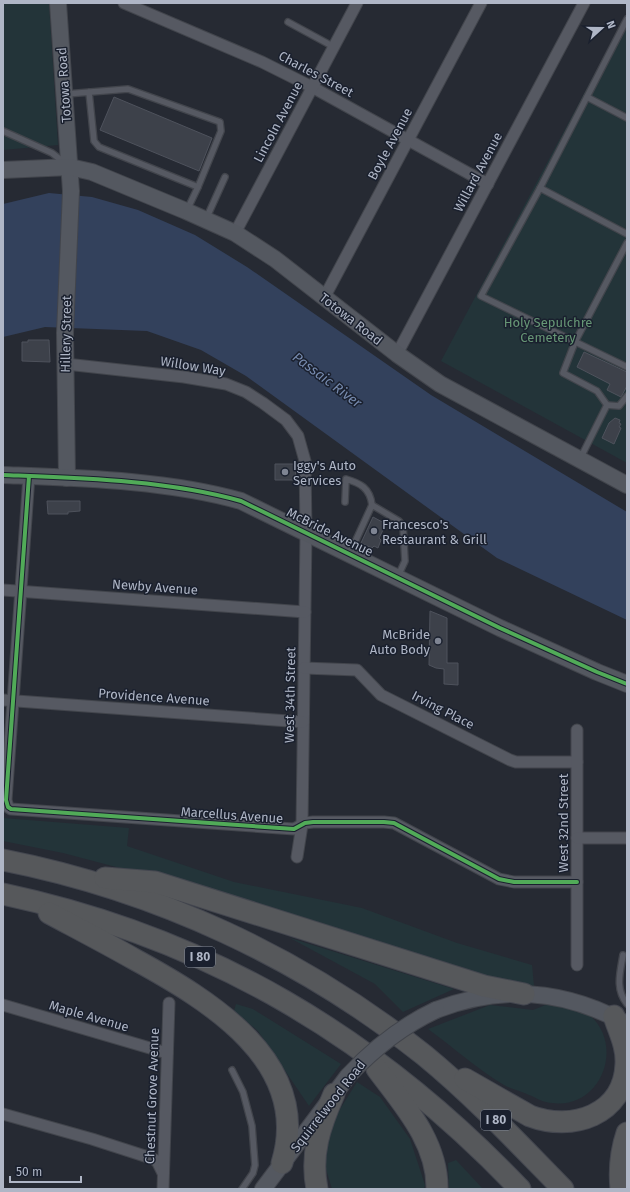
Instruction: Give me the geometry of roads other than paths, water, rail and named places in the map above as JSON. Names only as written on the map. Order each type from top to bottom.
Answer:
[{"type":"highway","name":"I 80","points":[[3,860],[67,875],[116,890],[178,912],[267,953],[351,1002],[425,1056],[502,1126],[563,1189]]},
{"type":"highway","points":[[67,875],[155,882],[484,986],[524,994]]},
{"type":"highway","name":"I 80","points":[[12,896],[109,922],[188,951],[266,990],[326,1025],[363,1050],[451,1121],[520,1189]]},
{"type":"highway","points":[[12,896],[187,988],[219,1012],[238,1029],[268,1066],[285,1100],[288,1111],[288,1136],[282,1163]]},
{"type":"highway","points":[[425,1056],[530,1116],[559,1123],[577,1121],[593,1115],[604,1107],[614,1098],[623,1082],[626,1055],[623,1015]]},
{"type":"highway","points":[[363,1050],[416,1122],[432,1156],[437,1179],[437,1189]]},
{"type":"highway","points":[[317,1189],[314,1163],[315,1150],[321,1125],[334,1094]]},
{"type":"highway","points":[[621,1189],[621,1154],[627,1133]]},
{"type":"street","name":"Totowa Road","points":[[58,3],[71,187]]},
{"type":"street","name":"Charles Street","points":[[124,3],[262,62],[312,87],[488,184]]},
{"type":"street","name":"Lincoln Avenue","points":[[235,233],[357,3]]},
{"type":"street","name":"Boyle Avenue","points":[[324,298],[481,3]]},
{"type":"street","name":"Willard Avenue","points":[[397,354],[488,184],[581,4]]},
{"type":"street","name":"Totowa Road","points":[[70,167],[92,172],[206,219],[235,233],[275,259],[397,354],[440,384],[627,485]]},
{"type":"street","points":[[3,170],[70,167]]},
{"type":"street","name":"Hillery Street","points":[[67,478],[65,333],[71,187]]},
{"type":"street","name":"Willow Way","points":[[66,364],[184,377],[226,384],[246,392],[263,403],[292,427],[302,447],[305,461],[306,532]]},
{"type":"street","name":"McBride Avenue","points":[[3,475],[67,478],[149,485],[221,495],[241,501],[398,576],[507,631],[627,684]]},
{"type":"street","points":[[8,700],[21,591],[29,476]]},
{"type":"street","name":"West 34th Street","points":[[297,857],[302,825],[306,532]]},
{"type":"street","name":"Newby Avenue","points":[[3,590],[305,612]]},
{"type":"street","name":"Irving Place","points":[[304,668],[357,670],[381,695],[516,762],[576,762]]},
{"type":"street","name":"Providence Avenue","points":[[8,700],[303,722]]},
{"type":"street","name":"Marcellus Avenue","points":[[8,700],[7,804],[11,809],[261,828],[294,829],[313,822],[394,823],[500,879],[514,882],[577,882]]},
{"type":"street","name":"West 32nd Street","points":[[576,730],[577,964]]},
{"type":"street","points":[[577,838],[627,838]]},
{"type":"street","name":"Squirrelwood Road","points":[[263,1189],[334,1094],[361,1061],[391,1035],[436,1010],[478,997],[524,994],[571,1000],[623,1015]]},
{"type":"street","name":"Chestnut Grove Avenue","points":[[163,1185],[168,1003]]},
{"type":"street","name":"Maple Avenue","points":[[3,1005],[167,1053]]},
{"type":"street","points":[[3,1114],[92,1139],[151,1158],[157,1161],[161,1166],[163,1185]]},
{"type":"lane","points":[[627,18],[540,188],[481,296],[627,367]]},
{"type":"lane","points":[[288,22],[334,47]]},
{"type":"lane","points":[[64,94],[128,89],[220,122],[221,130],[198,187],[186,211]]},
{"type":"lane","points":[[89,92],[94,141],[98,146],[198,187]]},
{"type":"lane","points":[[587,97],[627,118]]},
{"type":"lane","points":[[3,131],[52,153],[70,167]]},
{"type":"lane","points":[[206,219],[225,177]]},
{"type":"lane","points":[[540,188],[627,234]]},
{"type":"lane","points":[[627,243],[575,342],[563,373],[597,391],[607,405],[619,406],[627,396]]},
{"type":"lane","points":[[580,460],[607,405]]},
{"type":"lane","points":[[345,502],[346,479],[361,483],[368,492],[372,505],[350,553]]},
{"type":"lane","points":[[372,505],[399,521],[403,526],[405,561],[398,576]]},
{"type":"lane","points":[[623,955],[619,976],[619,991],[623,1015]]},
{"type":"lane","points":[[232,1070],[243,1092],[252,1126],[255,1165],[253,1173],[242,1189]]},
{"type":"water","name":"Passaic River","points":[[49,193],[92,197],[138,210],[195,235],[247,267],[431,395],[627,512],[627,620],[497,558],[246,376],[201,350],[147,331],[45,327],[3,337],[3,204]]},
{"type":"place","name":"Iggy's Auto Services","points":[[285,472]]},
{"type":"place","name":"Francesco's Restaurant & Grill","points":[[374,531]]},
{"type":"place","name":"McBride Auto Body","points":[[438,641]]},
{"type":"park label","name":"Holy Sepulchre Cemetery","points":[[548,330]]}]
